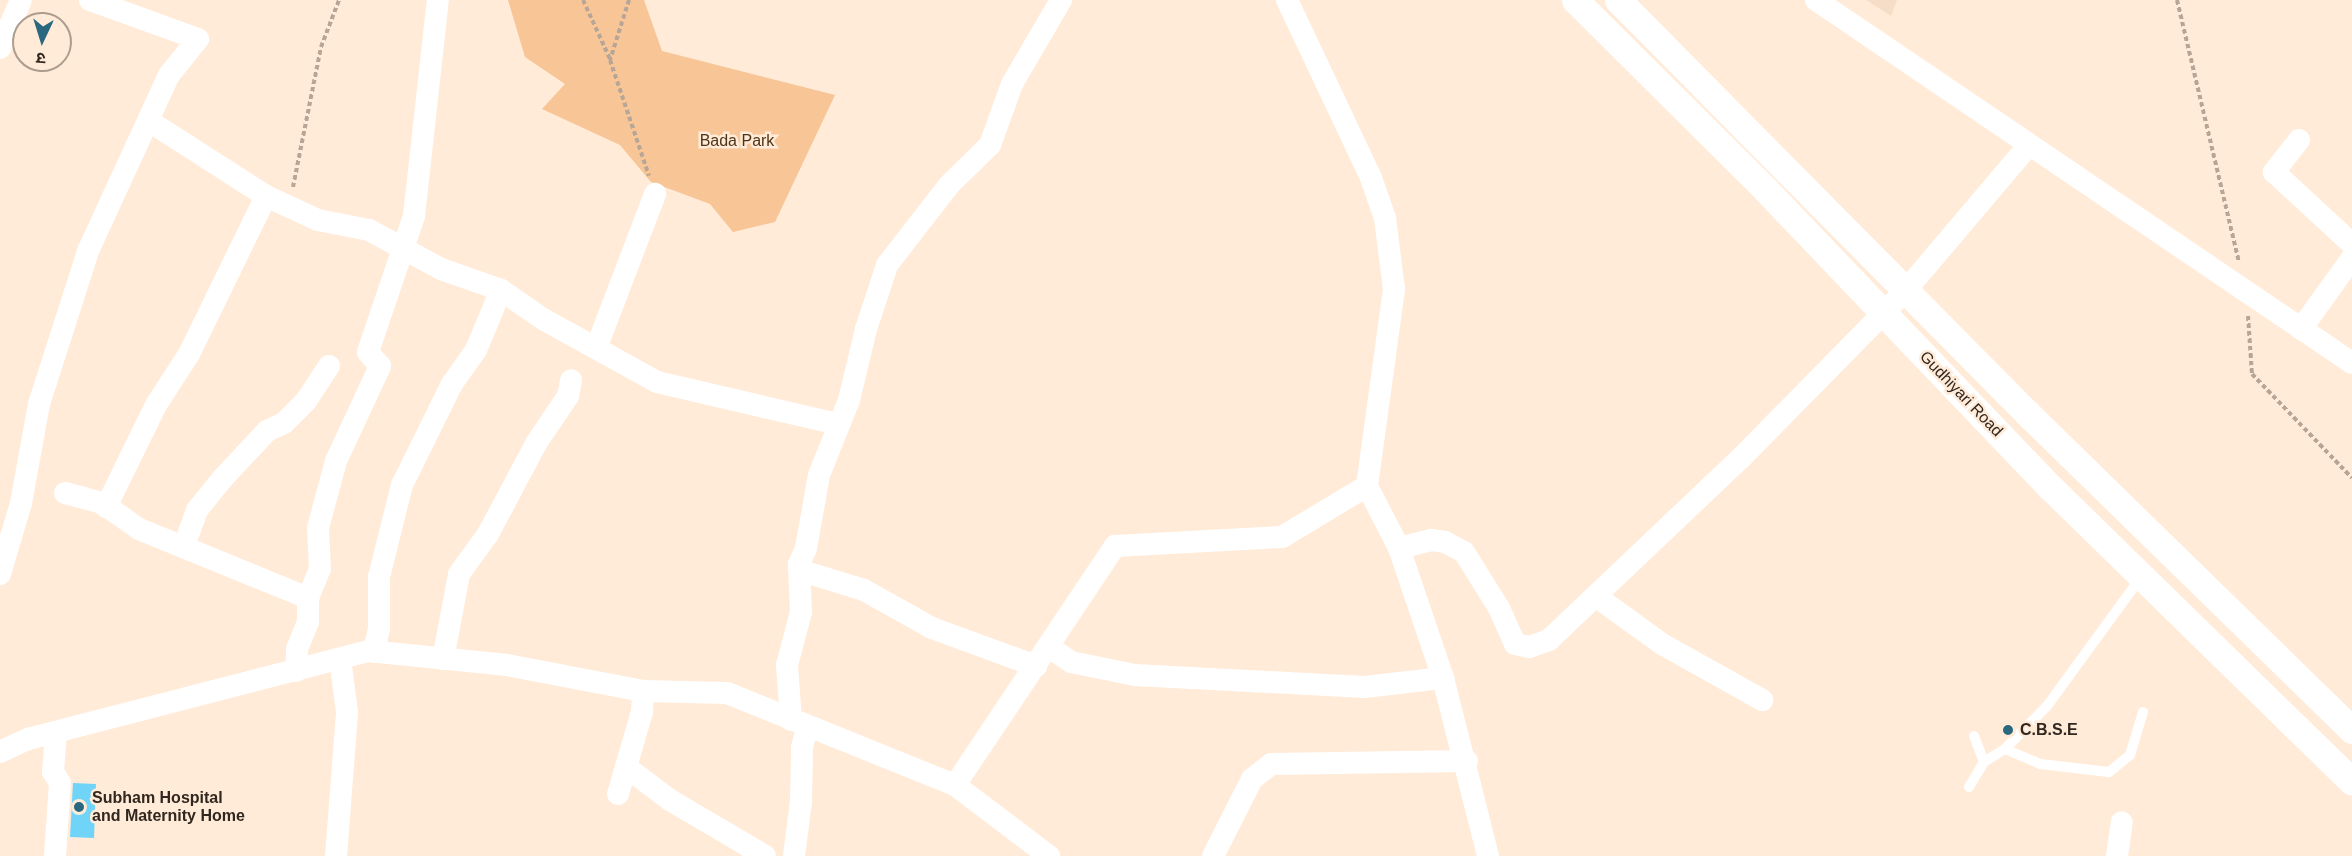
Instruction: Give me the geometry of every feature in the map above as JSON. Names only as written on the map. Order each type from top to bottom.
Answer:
[{"type":"street","points":[[0,48],[21,0]]},
{"type":"street","points":[[296,671],[297,649],[308,621],[308,598],[320,569],[318,528],[329,485],[336,460],[380,366],[368,352],[414,216],[438,0]]},
{"type":"street","points":[[794,856],[801,801],[802,748],[787,665],[801,612],[799,570],[819,474],[849,400],[866,329],[887,265],[949,185],[990,145],[1011,84],[1061,0]]},
{"type":"street","points":[[1287,0],[1371,177],[1385,218],[1394,289],[1367,486],[1399,548],[1443,678],[1467,760],[1488,856]]},
{"type":"street","name":"Gudhiyari Road","points":[[1575,0],[2141,577],[2352,782]]},
{"type":"street","name":"Gudhiyari Road","points":[[1618,0],[1906,290],[2352,730]]},
{"type":"street","points":[[1816,0],[2352,363]]},
{"type":"street","points":[[0,574],[21,504],[39,404],[88,251],[169,75],[198,39],[104,2]]},
{"type":"street","points":[[149,121],[266,196],[291,205],[318,220],[369,230],[441,269],[501,290],[543,319],[597,346],[657,381],[838,424]]},
{"type":"street","points":[[2299,140],[2274,172],[2352,244]]},
{"type":"street","points":[[1399,548],[1431,540],[1446,542],[1464,552],[1499,608],[1515,644],[1529,647],[1549,639],[1597,597],[1661,531],[1740,459],[1884,313],[2028,145]]},
{"type":"street","points":[[597,346],[655,194]]},
{"type":"street","points":[[106,507],[156,405],[189,354],[266,196]]},
{"type":"street","points":[[2301,329],[2352,258]]},
{"type":"street","points":[[374,652],[379,627],[379,577],[402,485],[452,384],[476,350],[501,290]]},
{"type":"street","points":[[184,546],[197,510],[267,431],[284,423],[306,401],[329,366]]},
{"type":"street","points":[[443,659],[459,574],[488,534],[537,442],[568,396],[571,380]]},
{"type":"street","points":[[955,785],[1115,546],[1282,537],[1367,486]]},
{"type":"street","points":[[64,493],[106,507],[139,529],[184,546],[233,570],[308,598]]},
{"type":"street","points":[[799,570],[864,590],[932,628],[1036,666]]},
{"type":"street","points":[[1597,597],[1662,644],[1762,700]]},
{"type":"street","points":[[1049,646],[1071,662],[1135,675],[1365,687],[1443,678]]},
{"type":"street","points":[[0,752],[56,732],[374,652],[507,665],[643,691],[727,693],[955,785],[1049,856]]},
{"type":"street","points":[[336,856],[347,712],[340,659]]},
{"type":"street","points":[[618,794],[642,712],[643,691]]},
{"type":"street","points":[[55,856],[60,783],[54,772],[56,732]]},
{"type":"street","points":[[1213,856],[1252,779],[1271,764],[1467,760]]},
{"type":"street","points":[[626,767],[670,800],[765,856]]},
{"type":"street","points":[[2117,856],[2122,822]]},
{"type":"lane","points":[[1969,787],[1984,762],[2005,749],[2047,706],[2141,577]]},
{"type":"lane","points":[[2005,749],[2040,764],[2109,772],[2130,755],[2143,712]]},
{"type":"lane","points":[[1974,736],[1984,762]]},
{"type":"path","points":[[291,205],[303,122],[321,47],[339,0]]},
{"type":"path","points":[[583,0],[610,60],[655,194]]},
{"type":"path","points":[[610,60],[628,0]]},
{"type":"path","points":[[2177,0],[2247,293],[2252,374],[2352,478]]},
{"type":"shaded area","points":[[1866,0],[1897,0],[1891,16]]},
{"type":"green space","name":"Bada Park","points":[[508,0],[644,0],[662,51],[835,95],[775,222],[733,232],[710,204],[651,182],[620,145],[542,109],[565,84],[525,57]]},
{"type":"building","points":[[73,783],[96,784],[94,838],[70,837]]},
{"type":"place","name":"C.B.S.E","points":[[2008,730]]},
{"type":"place","name":"Subham Hospital and Maternity Home","points":[[79,807]]}]
